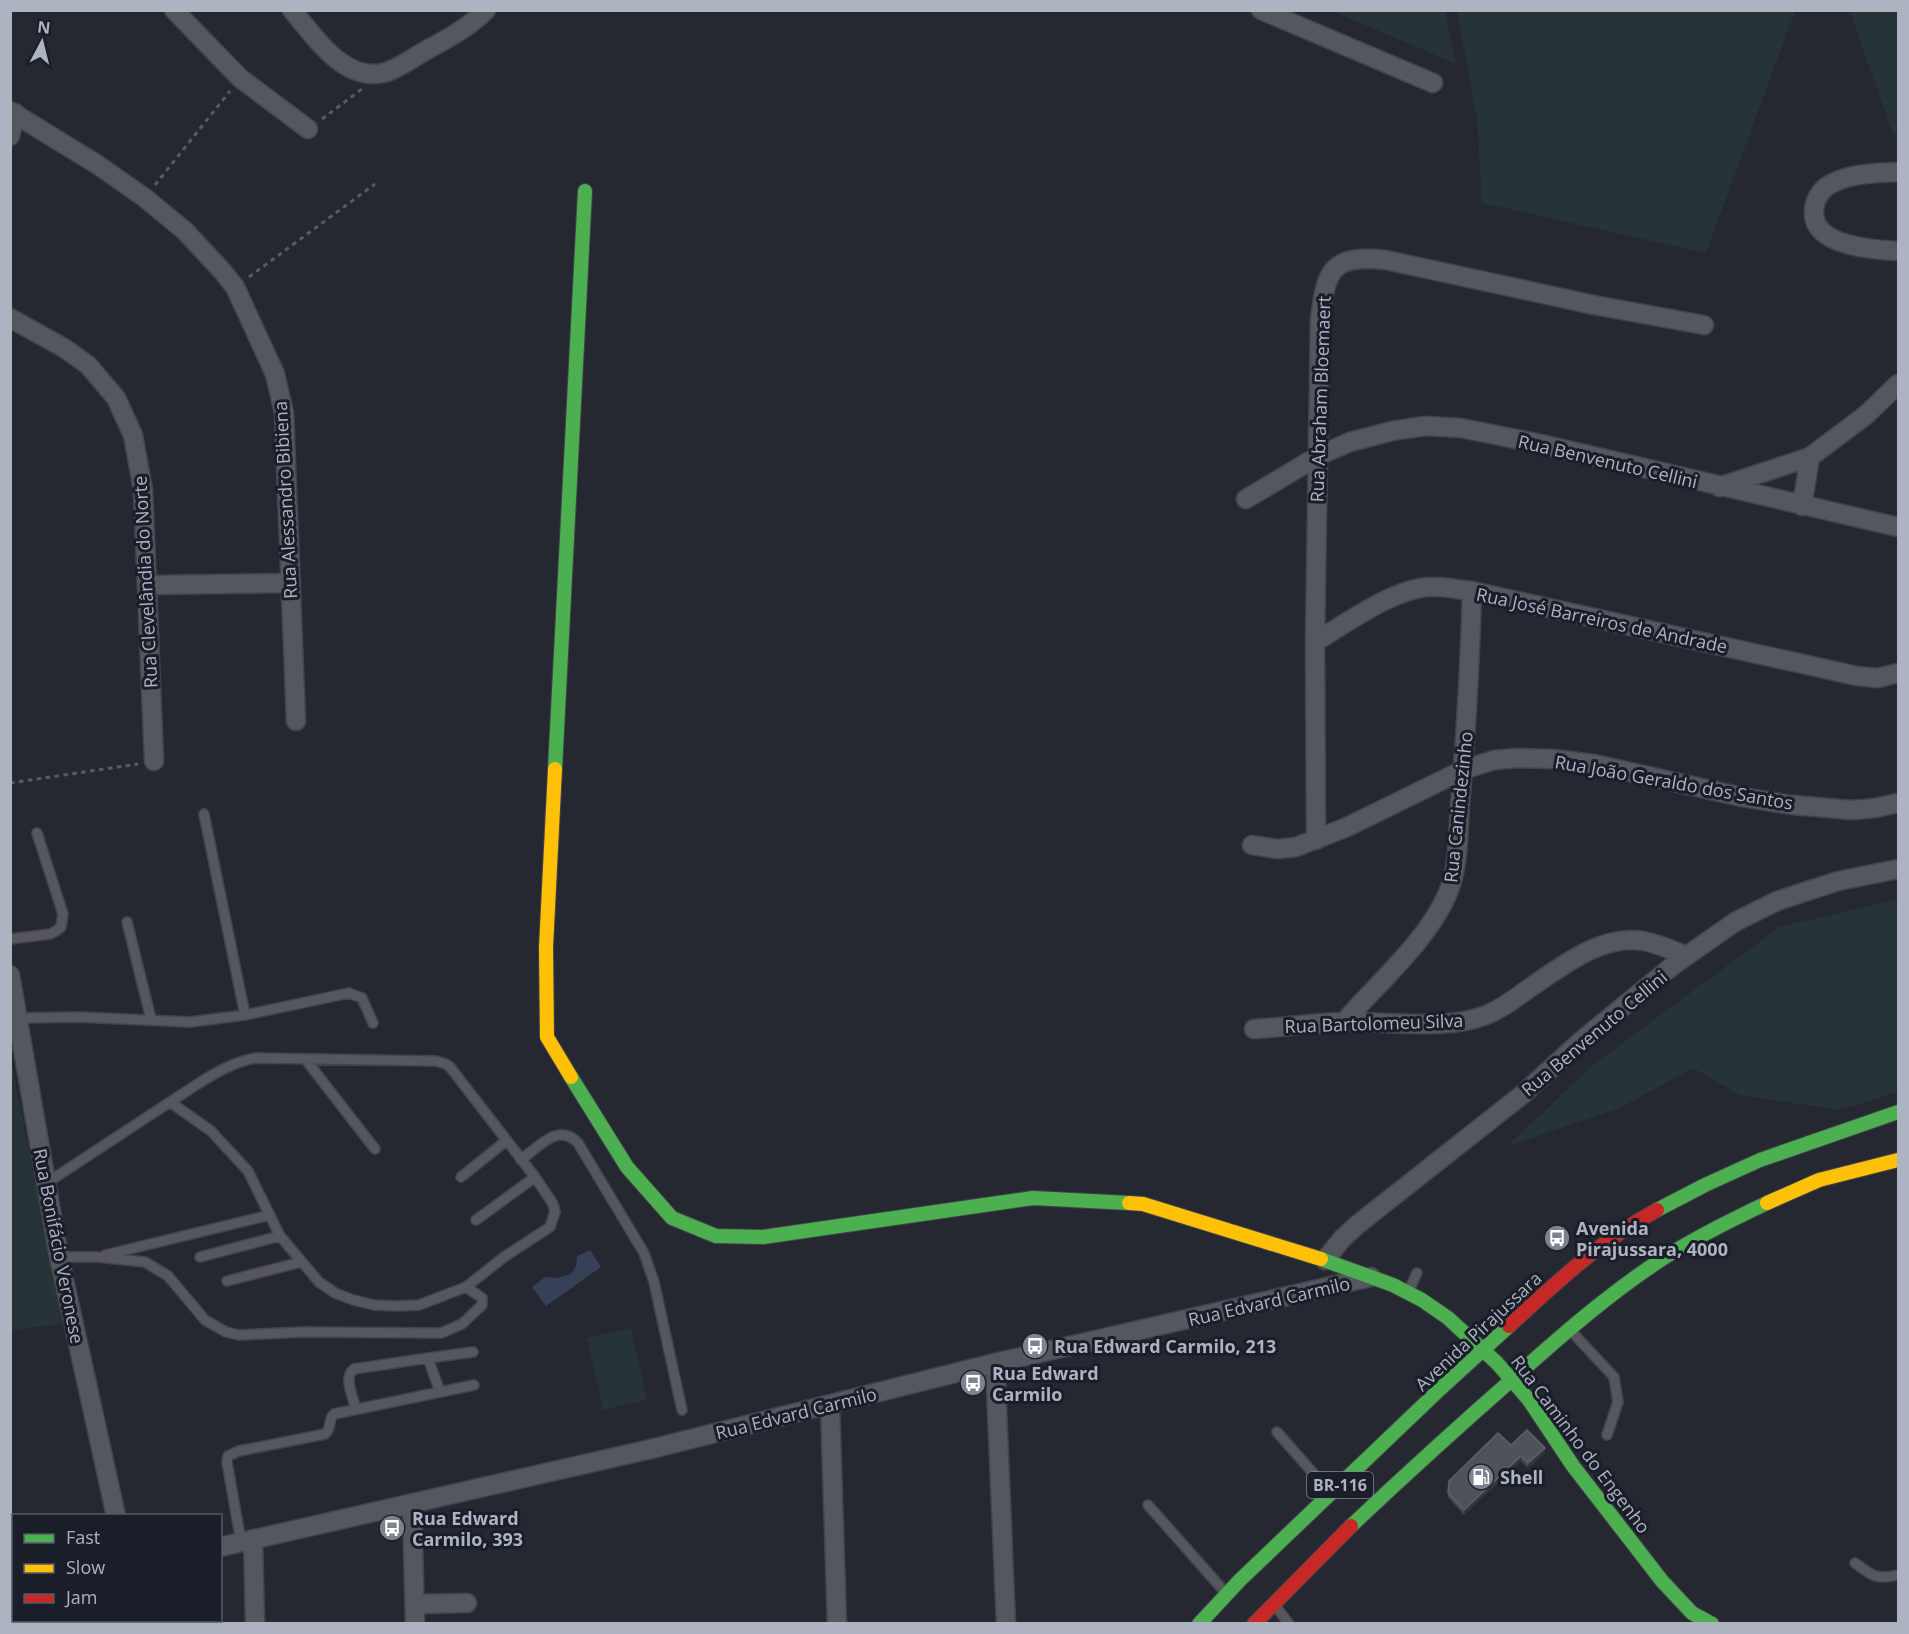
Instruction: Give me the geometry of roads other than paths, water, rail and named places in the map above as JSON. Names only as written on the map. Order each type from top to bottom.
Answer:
[{"type":"street","points":[[174,10],[240,78],[308,129]]},
{"type":"street","points":[[292,10],[324,47],[348,67],[372,74],[386,72],[472,25],[486,10]]},
{"type":"street","points":[[1261,10],[1282,14],[1433,83]]},
{"type":"street","points":[[10,136],[13,112]]},
{"type":"street","name":"Rua Alessandro Bibiena","points":[[13,112],[98,165],[145,198],[185,231],[235,287],[275,374],[284,413],[296,721]]},
{"type":"street","points":[[1899,171],[1851,177],[1833,184],[1818,196],[1814,217],[1821,229],[1833,239],[1847,245],[1872,250],[1899,251]]},
{"type":"street","name":"Rua Caminho do Engenho","points":[[585,191],[546,947],[547,1037],[627,1167],[672,1218],[716,1236],[763,1237],[1033,1198],[1143,1204],[1325,1260],[1371,1277],[1408,1293],[1448,1318],[1484,1348],[1529,1400],[1573,1466],[1662,1581],[1696,1618],[1712,1623]]},
{"type":"street","name":"Rua Abraham Bloemaert","points":[[1316,840],[1315,642],[1320,320],[1324,288],[1329,274],[1336,267],[1356,258],[1386,260],[1594,305],[1704,325]]},
{"type":"street","name":"Rua Clevelândia do Norte","points":[[10,318],[64,348],[88,365],[116,398],[133,435],[143,490],[154,761]]},
{"type":"street","points":[[1718,487],[1810,457],[1866,415],[1899,384]]},
{"type":"street","name":"Rua Benvenuto Cellini","points":[[1246,499],[1318,456],[1350,442],[1392,431],[1425,426],[1461,428],[1552,447],[1899,527]]},
{"type":"street","points":[[1803,506],[1810,457]]},
{"type":"street","points":[[147,585],[291,583]]},
{"type":"street","name":"Rua José Barreiros de Andrade","points":[[1315,642],[1383,602],[1409,590],[1430,586],[1472,591],[1857,676],[1878,678],[1899,673]]},
{"type":"street","name":"Rua Canindezinho","points":[[1344,1022],[1407,953],[1435,918],[1448,894],[1455,871],[1470,676],[1472,591]]},
{"type":"street","name":"Rua João Geraldo dos Santos","points":[[1252,845],[1277,849],[1296,847],[1316,840],[1463,770],[1494,760],[1516,758],[1553,759],[1594,764],[1742,797],[1792,805],[1852,810],[1899,803]]},
{"type":"street","name":"Rua Benvenuto Cellini","points":[[1325,1260],[1357,1225],[1523,1094],[1581,1041],[1687,956],[1735,922],[1777,901],[1838,881],[1899,869]]},
{"type":"street","name":"Rua Bartolomeu Silva","points":[[1254,1029],[1344,1022],[1456,1023],[1485,1016],[1577,958],[1601,946],[1627,940],[1642,941],[1687,956]]},
{"type":"street","name":"Rua Bonifácio Veronese","points":[[10,975],[59,1257],[116,1514]]},
{"type":"street","name":"Avenida Pirajussara","points":[[1199,1623],[1240,1580],[1484,1348],[1586,1256],[1640,1219],[1705,1185],[1760,1160],[1899,1112]]},
{"type":"street","name":"BR-116","points":[[1254,1623],[1266,1595],[1347,1530],[1432,1450],[1569,1329],[1664,1258],[1717,1227],[1819,1180],[1899,1160]]},
{"type":"street","name":"Rua Edvard Carmilo","points":[[222,1546],[651,1449],[995,1363],[1371,1277]]},
{"type":"street","points":[[995,1363],[1006,1623]]},
{"type":"street","points":[[830,1405],[837,1623]]},
{"type":"street","points":[[412,1503],[415,1623]]},
{"type":"street","points":[[247,1540],[255,1623]]},
{"type":"street","points":[[1238,1623],[1266,1595],[1254,1579],[1240,1580]]},
{"type":"street","points":[[415,1604],[467,1603]]},
{"type":"lane","points":[[204,814],[245,1015]]},
{"type":"lane","points":[[10,939],[56,932],[63,920],[37,833]]},
{"type":"lane","points":[[127,922],[151,1019]]},
{"type":"lane","points":[[18,1018],[151,1019],[190,1022],[245,1015],[352,993],[362,998],[373,1023]]},
{"type":"lane","points":[[45,1184],[170,1102],[219,1071],[244,1060],[256,1058],[427,1061],[446,1064],[536,1177],[553,1204],[555,1212],[549,1227],[504,1257],[466,1287],[418,1305],[374,1305],[353,1300],[335,1293],[319,1282],[280,1236],[248,1172],[211,1131],[170,1102]]},
{"type":"lane","points":[[306,1060],[375,1149]]},
{"type":"lane","points":[[521,1160],[555,1135],[568,1135],[578,1143],[644,1253],[654,1282],[682,1410]]},
{"type":"lane","points":[[461,1177],[506,1141]]},
{"type":"lane","points":[[476,1220],[536,1177]]},
{"type":"lane","points":[[97,1257],[270,1215]]},
{"type":"lane","points":[[200,1257],[280,1236]]},
{"type":"lane","points":[[59,1257],[97,1257],[145,1262],[157,1267],[168,1276],[205,1320],[226,1332],[239,1335],[304,1332],[441,1333],[462,1324],[482,1305],[482,1298],[466,1287]]},
{"type":"lane","points":[[227,1281],[302,1262]]},
{"type":"lane","points":[[1408,1293],[1417,1273]]},
{"type":"lane","points":[[1569,1329],[1614,1377],[1618,1402],[1607,1435]]},
{"type":"lane","points":[[356,1409],[348,1377],[351,1370],[472,1352]]},
{"type":"lane","points":[[428,1358],[440,1392]]},
{"type":"lane","points":[[247,1540],[227,1462],[228,1456],[239,1451],[325,1434],[332,1415],[474,1385]]},
{"type":"lane","points":[[1277,1432],[1331,1494]]},
{"type":"lane","points":[[1148,1505],[1226,1594]]},
{"type":"lane","points":[[1855,1563],[1872,1576],[1881,1578],[1899,1575]]},
{"type":"lane","points":[[1266,1595],[1289,1623]]},
{"type":"water","points":[[590,1250],[601,1267],[546,1306],[532,1287],[545,1277],[558,1278],[571,1274],[576,1266],[577,1256]]},
{"type":"place","name":"Avenida Pirajussara, 4000","points":[[1557,1238]]},
{"type":"place","name":"Rua Edward Carmilo, 213","points":[[1035,1346]]},
{"type":"place","name":"Rua Edward Carmilo","points":[[973,1383]]},
{"type":"place","name":"Shell","points":[[1481,1477]]},
{"type":"place","name":"Rua Edward Carmilo, 393","points":[[392,1528]]}]
